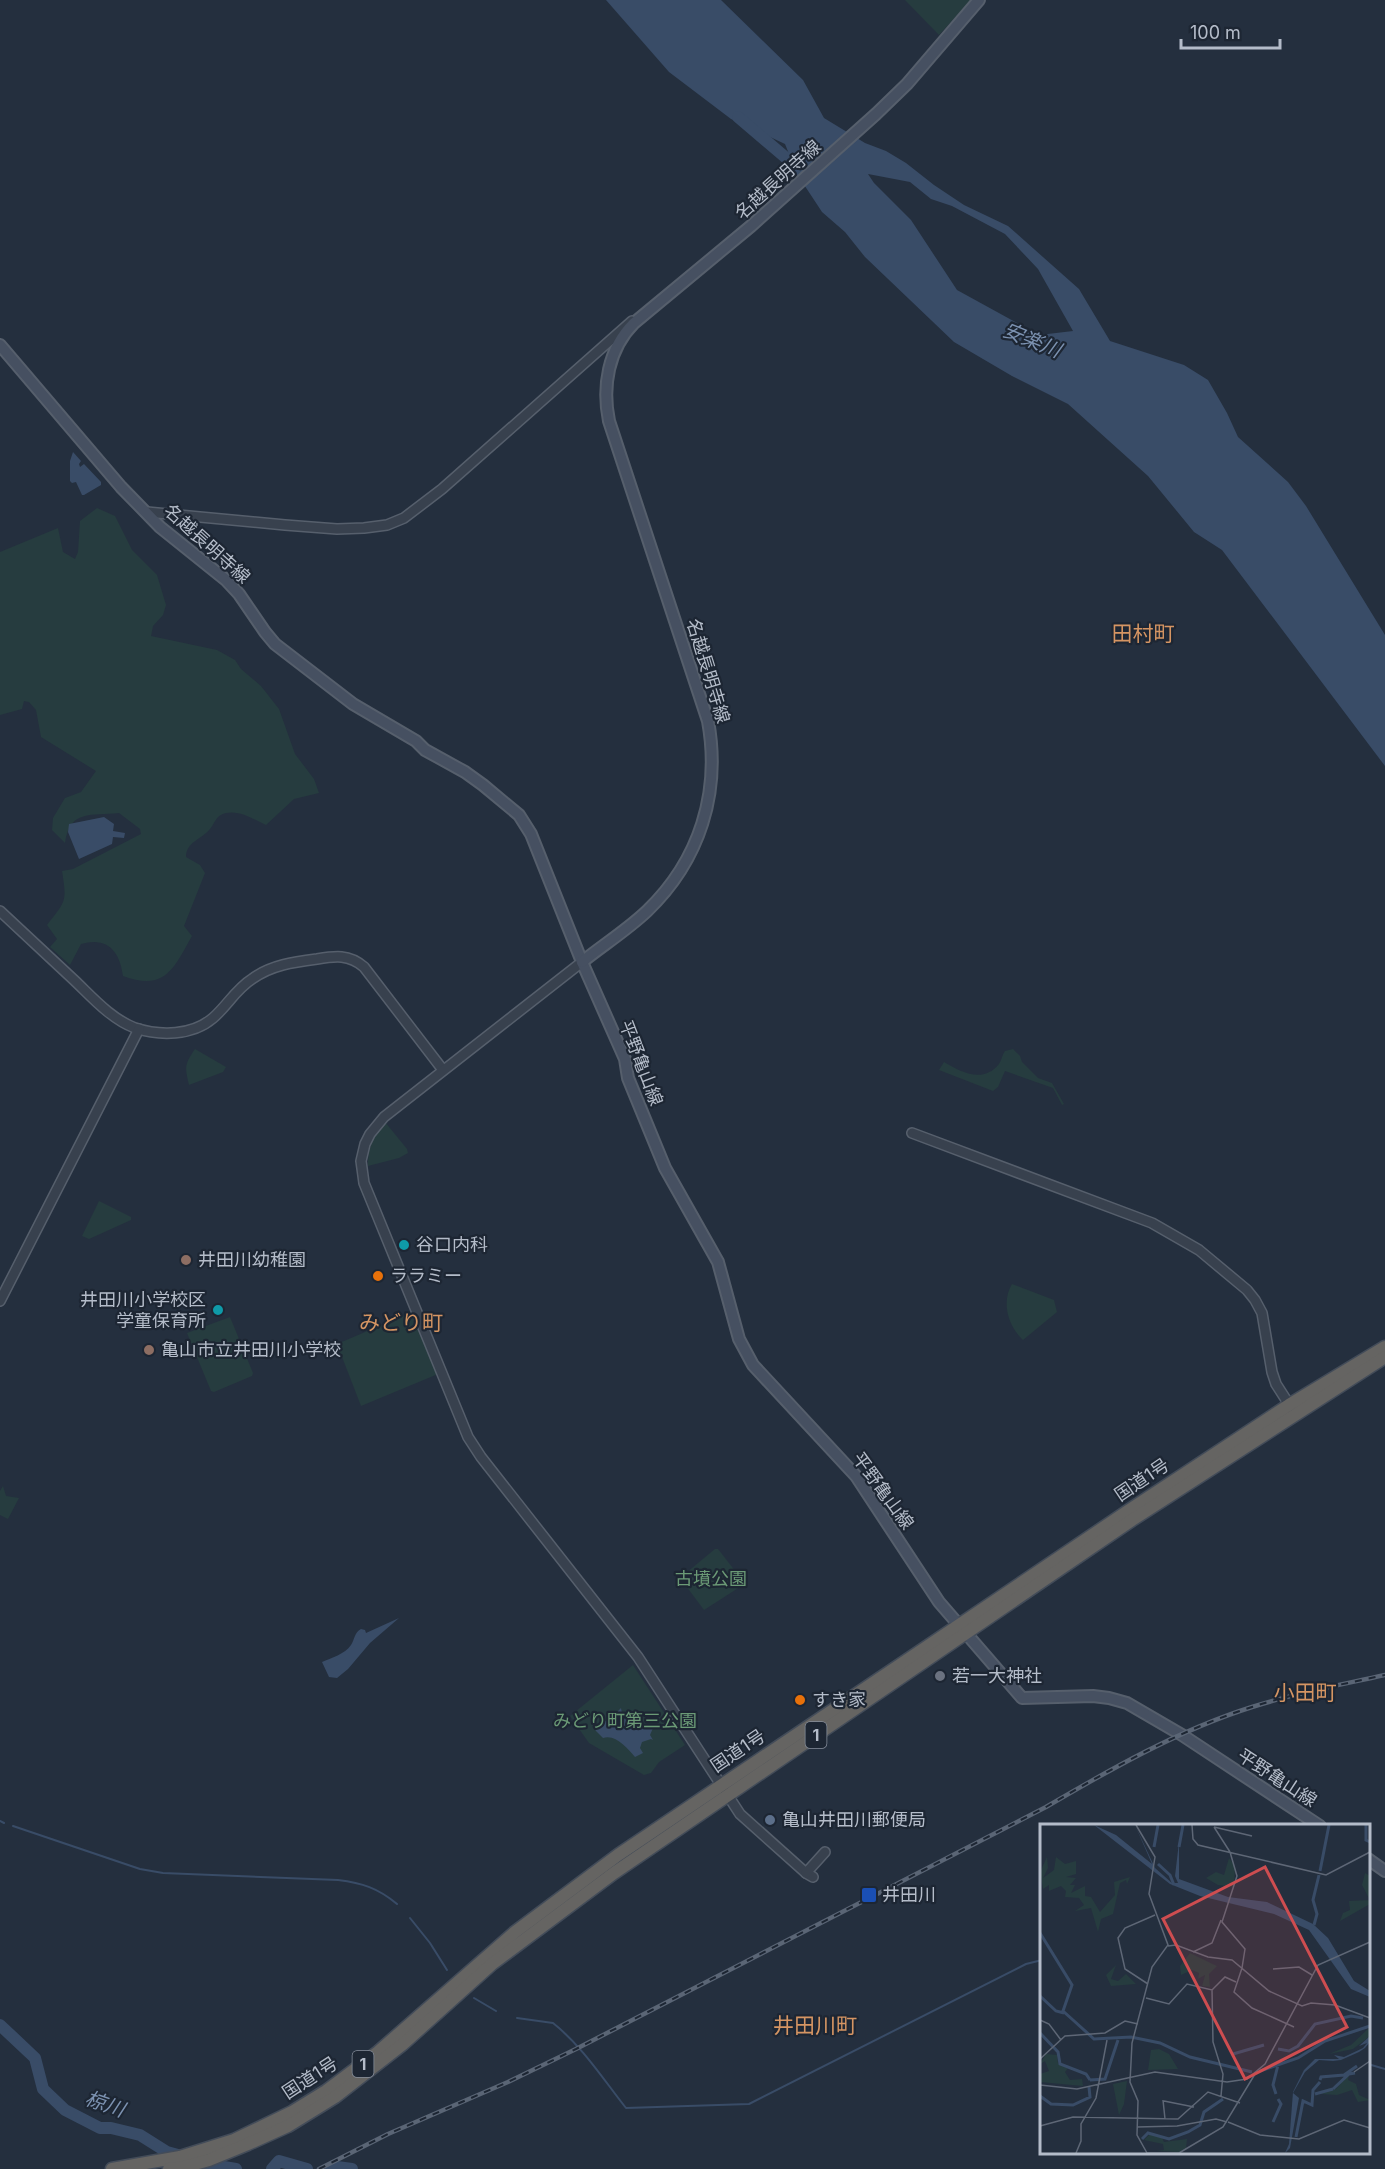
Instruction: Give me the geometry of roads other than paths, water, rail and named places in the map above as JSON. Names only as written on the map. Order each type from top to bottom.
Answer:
[{"type":"highway","name":"国道1号","points":[[112,2169],[166,2165],[184,2167],[209,2160],[265,2137],[336,2097],[403,2044],[492,1964],[724,1790],[962,1629],[1132,1520],[1385,1347]]},
{"type":"highway","name":"国道1号","points":[[1292,1409],[1385,1358]]},
{"type":"highway","name":"国道1号","points":[[166,2165],[250,2133],[309,2102],[356,2070],[515,1932],[618,1855],[724,1790]]},
{"type":"main road","name":"名越長明寺線","points":[[0,345],[121,487],[160,527],[226,580],[239,594],[275,644],[353,704],[416,741],[425,750],[465,772],[519,815],[531,834],[582,962],[646,912],[672,883],[693,848],[704,823],[710,796],[712,748],[708,721],[612,431],[606,401],[608,377],[616,347],[628,329],[751,226],[876,114],[906,84],[979,0]]},
{"type":"main road","name":"平野亀山線","points":[[582,962],[625,1059],[628,1078],[665,1168],[718,1262],[739,1339],[746,1353],[753,1365],[856,1476],[939,1602],[962,1629],[1022,1698],[1093,1696],[1127,1703],[1182,1735],[1317,1824]]},
{"type":"main road","points":[[1370,1860],[1385,1871]]},
{"type":"street","points":[[147,512],[337,529],[377,527],[398,521],[442,489],[597,349],[641,313],[659,302]]},
{"type":"street","points":[[0,911],[106,1010],[123,1022],[139,1029],[167,1033],[192,1029],[213,1018],[243,986],[267,970],[298,962],[348,957],[364,967],[443,1070]]},
{"type":"street","points":[[582,962],[384,1117],[370,1134],[364,1147],[361,1161],[364,1183],[468,1437],[638,1658],[740,1814],[809,1875],[825,1852]]},
{"type":"street","points":[[0,1301],[139,1029]]},
{"type":"street","points":[[912,1132],[1152,1223],[1198,1250],[1247,1290],[1263,1313],[1272,1372],[1276,1384],[1292,1409]]},
{"type":"water","points":[[606,0],[721,0],[803,80],[824,118],[865,143],[886,151],[906,163],[964,205],[1008,226],[1079,289],[1110,341],[1184,365],[1208,380],[1238,437],[1288,482],[1306,506],[1385,635],[1385,766],[1222,550],[1194,532],[1148,476],[1068,404],[1012,376],[954,342],[865,257],[845,232],[822,212],[797,174],[785,144],[731,119],[669,72]],"holes":[[[868,174],[910,182],[931,199],[952,206],[1005,234],[1038,269],[1073,331],[1039,335],[957,290],[911,220]]]},
{"type":"water","points":[[73,452],[81,461],[80,467],[84,464],[101,482],[101,485],[84,495],[76,482],[70,481],[70,461]]},
{"type":"water","points":[[104,817],[114,824],[113,831],[125,833],[124,838],[113,837],[112,844],[79,859],[68,832],[69,824]]},
{"type":"water","points":[[399,1618],[370,1643],[348,1669],[337,1678],[329,1677],[322,1662],[345,1651],[361,1629],[366,1633]]},
{"type":"water","points":[[621,1708],[623,1719],[628,1719],[637,1726],[642,1723],[648,1729],[653,1728],[650,1735],[653,1740],[642,1742],[640,1748],[643,1753],[635,1757],[621,1743],[612,1738],[603,1738],[595,1730],[599,1729],[597,1726],[600,1722],[609,1720]]},
{"type":"waterway","name":"安楽川","points":[[738,117],[805,174]]},
{"type":"waterway","points":[[0,1821],[4,1823]]},
{"type":"waterway","points":[[13,1826],[140,1869],[163,1873],[338,1880],[369,1887],[397,1904]]},
{"type":"waterway","points":[[410,1918],[430,1943],[447,1970]]},
{"type":"waterway","points":[[517,2018],[553,2023],[564,2032],[583,2052],[626,2108],[749,2104],[1026,1964],[1040,1960]]},
{"type":"waterway","points":[[474,1998],[496,2011]]},
{"type":"waterway","name":"椋川","points":[[0,2025],[35,2058],[43,2089],[65,2110],[100,2128],[111,2128],[140,2135],[167,2152],[236,2169]]},
{"type":"waterway","points":[[1370,2065],[1385,2069]]},
{"type":"waterway","name":"椋川","points":[[272,2169],[279,2161],[307,2169]]},
{"type":"waterway","name":"椋川","points":[[331,2169],[337,2167],[352,2169]]},
{"type":"railway","points":[[319,2169],[388,2134],[508,2082],[576,2049],[1046,1807],[1120,1765],[1172,1739],[1225,1716],[1268,1702],[1385,1675]]},
{"type":"place","name":"谷口内科","points":[[404,1245]]},
{"type":"place","name":"井田川幼稚園","points":[[186,1260]]},
{"type":"place","name":"ララミー","points":[[378,1276]]},
{"type":"place","name":"井田川小学校区 学童保育所","points":[[218,1310]]},
{"type":"place","name":"亀山市立井田川小学校","points":[[149,1350]]},
{"type":"place","name":"若一大神社","points":[[940,1676]]},
{"type":"place","name":"すき家","points":[[800,1700]]},
{"type":"place","name":"亀山井田川郵便局","points":[[770,1820]]},
{"type":"place","name":"井田川","points":[[869,1895]]},
{"type":"district","name":"田村町","points":[[1143,634]]},
{"type":"district","name":"みどり町","points":[[401,1323]]},
{"type":"district","name":"小田町","points":[[1305,1693]]},
{"type":"district","name":"井田川町","points":[[815,2026]]},
{"type":"park label","name":"古墳公園","points":[[711,1579]]},
{"type":"park label","name":"みどり町第三公園","points":[[625,1721]]}]
